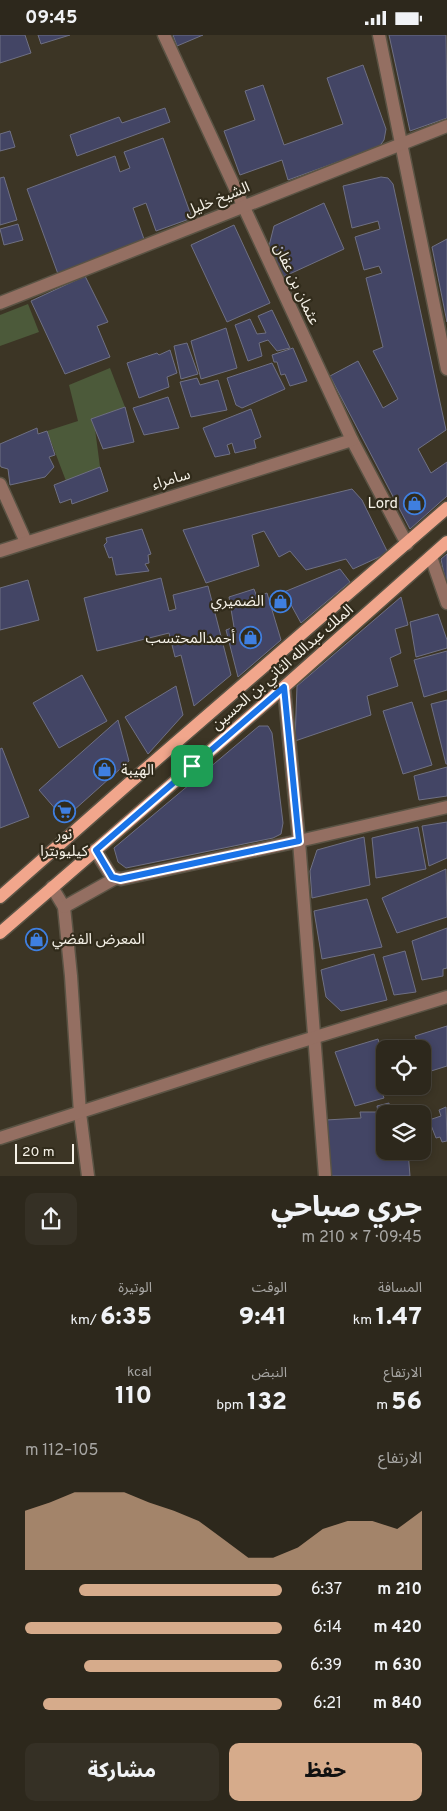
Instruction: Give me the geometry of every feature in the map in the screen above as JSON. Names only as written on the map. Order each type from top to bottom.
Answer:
[{"type":"main road","name":"الملك عبدالله الثاني بن الحسين","points":[[0,897],[447,508]]},
{"type":"main road","name":"الملك عبدالله الثاني بن الحسين","points":[[0,933],[284,687],[447,541]]},
{"type":"street","name":"عثمان بن عفان","points":[[164,35],[352,440],[406,544]]},
{"type":"street","points":[[380,35],[447,369]]},
{"type":"street","name":"الشيخ خليل","points":[[0,303],[447,126]]},
{"type":"street","name":"سامراء","points":[[0,551],[352,440]]},
{"type":"street","points":[[0,484],[26,542]]},
{"type":"street","points":[[431,557],[447,603]]},
{"type":"street","points":[[284,687],[299,841],[325,1176]]},
{"type":"street","points":[[64,907],[114,879],[299,841],[447,807]]},
{"type":"street","points":[[96,850],[105,868],[114,879]]},
{"type":"street","points":[[52,887],[64,907],[71,976],[80,1113],[88,1176]]},
{"type":"street","points":[[0,1138],[263,1053],[447,997]]},
{"type":"green space","points":[[28,304],[39,332],[0,346],[0,315]]},
{"type":"green space","points":[[110,368],[125,407],[91,419],[95,429],[100,467],[66,481],[47,431],[78,421],[69,385]]},
{"type":"building","points":[[0,35],[25,35],[31,53],[0,63]]},
{"type":"building","points":[[38,35],[70,35],[41,44]]},
{"type":"building","points":[[173,35],[203,35],[177,46]]},
{"type":"building","points":[[389,35],[446,35],[447,118],[410,131]]},
{"type":"building","points":[[363,65],[386,129],[384,140],[379,147],[288,180],[282,160],[240,175],[224,131],[255,120],[245,91],[263,85],[284,145],[343,124],[327,78]]},
{"type":"building","points":[[165,108],[170,122],[77,156],[70,135],[119,117],[122,123]]},
{"type":"building","points":[[10,131],[15,147],[0,151],[0,134]]},
{"type":"building","points":[[163,138],[192,218],[156,231],[146,203],[133,208],[145,242],[58,274],[27,189],[115,156],[120,172],[130,168],[124,152]]},
{"type":"building","points":[[4,177],[17,220],[0,225],[0,178]]},
{"type":"building","points":[[381,177],[388,178],[393,184],[446,430],[418,449],[431,473],[447,462],[447,496],[410,529],[330,376],[358,361],[383,408],[398,399],[373,351],[383,347],[366,278],[382,273],[379,266],[364,270],[355,237],[380,229],[378,221],[352,228],[343,186]]},
{"type":"building","points":[[324,203],[344,249],[283,277],[269,246],[274,226]]},
{"type":"building","points":[[18,224],[23,240],[4,245],[0,229]]},
{"type":"building","points":[[234,225],[270,303],[227,322],[191,245]]},
{"type":"building","points":[[447,239],[447,322],[432,247]]},
{"type":"building","points":[[85,276],[108,322],[97,326],[110,357],[65,374],[31,301]]},
{"type":"building","points":[[272,310],[290,348],[277,351],[268,340],[259,343],[262,356],[248,361],[235,325],[250,319],[257,334],[266,333],[258,316]]},
{"type":"building","points":[[226,328],[237,368],[201,379],[191,341]]},
{"type":"building","points":[[187,343],[198,374],[181,379],[174,346]]},
{"type":"building","points":[[293,348],[307,381],[290,386],[285,374],[281,375],[277,362],[274,362],[272,355]]},
{"type":"building","points":[[170,350],[177,373],[167,377],[169,387],[139,398],[127,363],[157,353],[159,355]]},
{"type":"building","points":[[272,363],[285,389],[242,408],[236,405],[227,378]]},
{"type":"building","points":[[197,378],[200,385],[218,380],[227,410],[191,417],[180,382]]},
{"type":"building","points":[[168,397],[179,428],[144,435],[133,408]]},
{"type":"building","points":[[125,407],[134,442],[103,449],[91,419]]},
{"type":"building","points":[[251,409],[261,437],[254,440],[256,448],[235,453],[232,443],[227,445],[230,454],[215,457],[203,428]]},
{"type":"building","points":[[37,428],[38,434],[47,431],[55,455],[49,457],[54,467],[45,477],[10,485],[8,469],[0,465],[0,444]]},
{"type":"building","points":[[100,467],[108,491],[72,504],[71,499],[60,503],[54,485]]},
{"type":"building","points":[[352,489],[362,500],[388,553],[353,569],[346,559],[306,570],[290,551],[279,557],[264,531],[252,535],[259,566],[206,583],[183,530]]},
{"type":"building","points":[[142,529],[151,554],[148,555],[149,563],[145,564],[149,571],[116,575],[112,557],[109,558],[104,545],[107,542],[106,538]]},
{"type":"building","points":[[447,554],[447,589],[441,559]]},
{"type":"building","points":[[340,569],[350,582],[301,623],[284,592]]},
{"type":"building","points":[[161,578],[169,611],[176,609],[173,595],[208,586],[231,675],[194,706],[181,655],[175,657],[169,633],[97,651],[84,598]]},
{"type":"building","points":[[28,580],[39,620],[0,630],[0,588]]},
{"type":"building","points":[[254,589],[257,597],[267,593],[281,640],[238,677],[226,630],[234,627],[229,597]]},
{"type":"building","points":[[401,597],[408,625],[395,629],[401,653],[390,658],[398,686],[367,696],[371,715],[295,741],[297,686]]},
{"type":"building","points":[[438,614],[447,640],[447,648],[416,657],[410,622]]},
{"type":"building","points":[[447,651],[447,690],[424,697],[414,660]]},
{"type":"building","points":[[82,675],[107,721],[59,748],[33,703]]},
{"type":"building","points":[[176,686],[183,715],[148,754],[125,717]]},
{"type":"building","points":[[447,700],[447,764],[446,764],[431,704]]},
{"type":"building","points":[[412,702],[432,765],[403,774],[383,711]]},
{"type":"building","points":[[118,720],[129,761],[64,819],[39,790]]},
{"type":"building","points":[[259,726],[268,726],[272,733],[283,823],[281,834],[273,838],[126,868],[118,862],[114,848]]},
{"type":"building","points":[[2,748],[29,817],[0,828],[0,749]]},
{"type":"building","points":[[447,767],[447,796],[419,800],[414,776]]},
{"type":"building","points":[[447,822],[447,858],[429,866],[422,826]]},
{"type":"building","points":[[418,827],[426,869],[376,878],[372,838]]},
{"type":"building","points":[[364,837],[370,885],[312,898],[310,871],[317,850]]},
{"type":"building","points":[[446,869],[447,917],[397,933],[382,898]]},
{"type":"building","points":[[367,899],[382,947],[322,959],[314,911]]},
{"type":"building","points":[[447,928],[447,968],[443,969],[443,976],[422,980],[412,941]]},
{"type":"building","points":[[405,951],[416,992],[394,995],[383,957]]},
{"type":"building","points":[[374,954],[387,1000],[341,1011],[326,997],[321,970]]},
{"type":"building","points":[[447,1026],[447,1066],[431,1071],[431,1040],[417,1040],[415,1036]]},
{"type":"building","points":[[378,1039],[376,1040],[376,1095],[383,1095],[384,1098],[355,1106],[335,1052]]},
{"type":"building","points":[[446,1107],[447,1141],[442,1142],[440,1137],[436,1138],[431,1125],[431,1119],[441,1116],[439,1110]]},
{"type":"building","points":[[360,1112],[376,1112],[376,1160],[409,1160],[410,1176],[331,1176],[326,1120],[361,1118]]},
{"type":"place","name":"Lord","points":[[414,503]]},
{"type":"place","name":"الضميري","points":[[280,601]]},
{"type":"place","name":"أحمدالمحتسب","points":[[251,638]]},
{"type":"place","name":"الهيبة","points":[[105,770]]},
{"type":"place","name":"نور كيليوبترا","points":[[64,811]]},
{"type":"place","name":"المعرض الفضي","points":[[36,939]]},
{"type":"route","points":[[284,687],[299,841],[114,879],[105,868],[96,850],[192,766],[284,687]]}]
